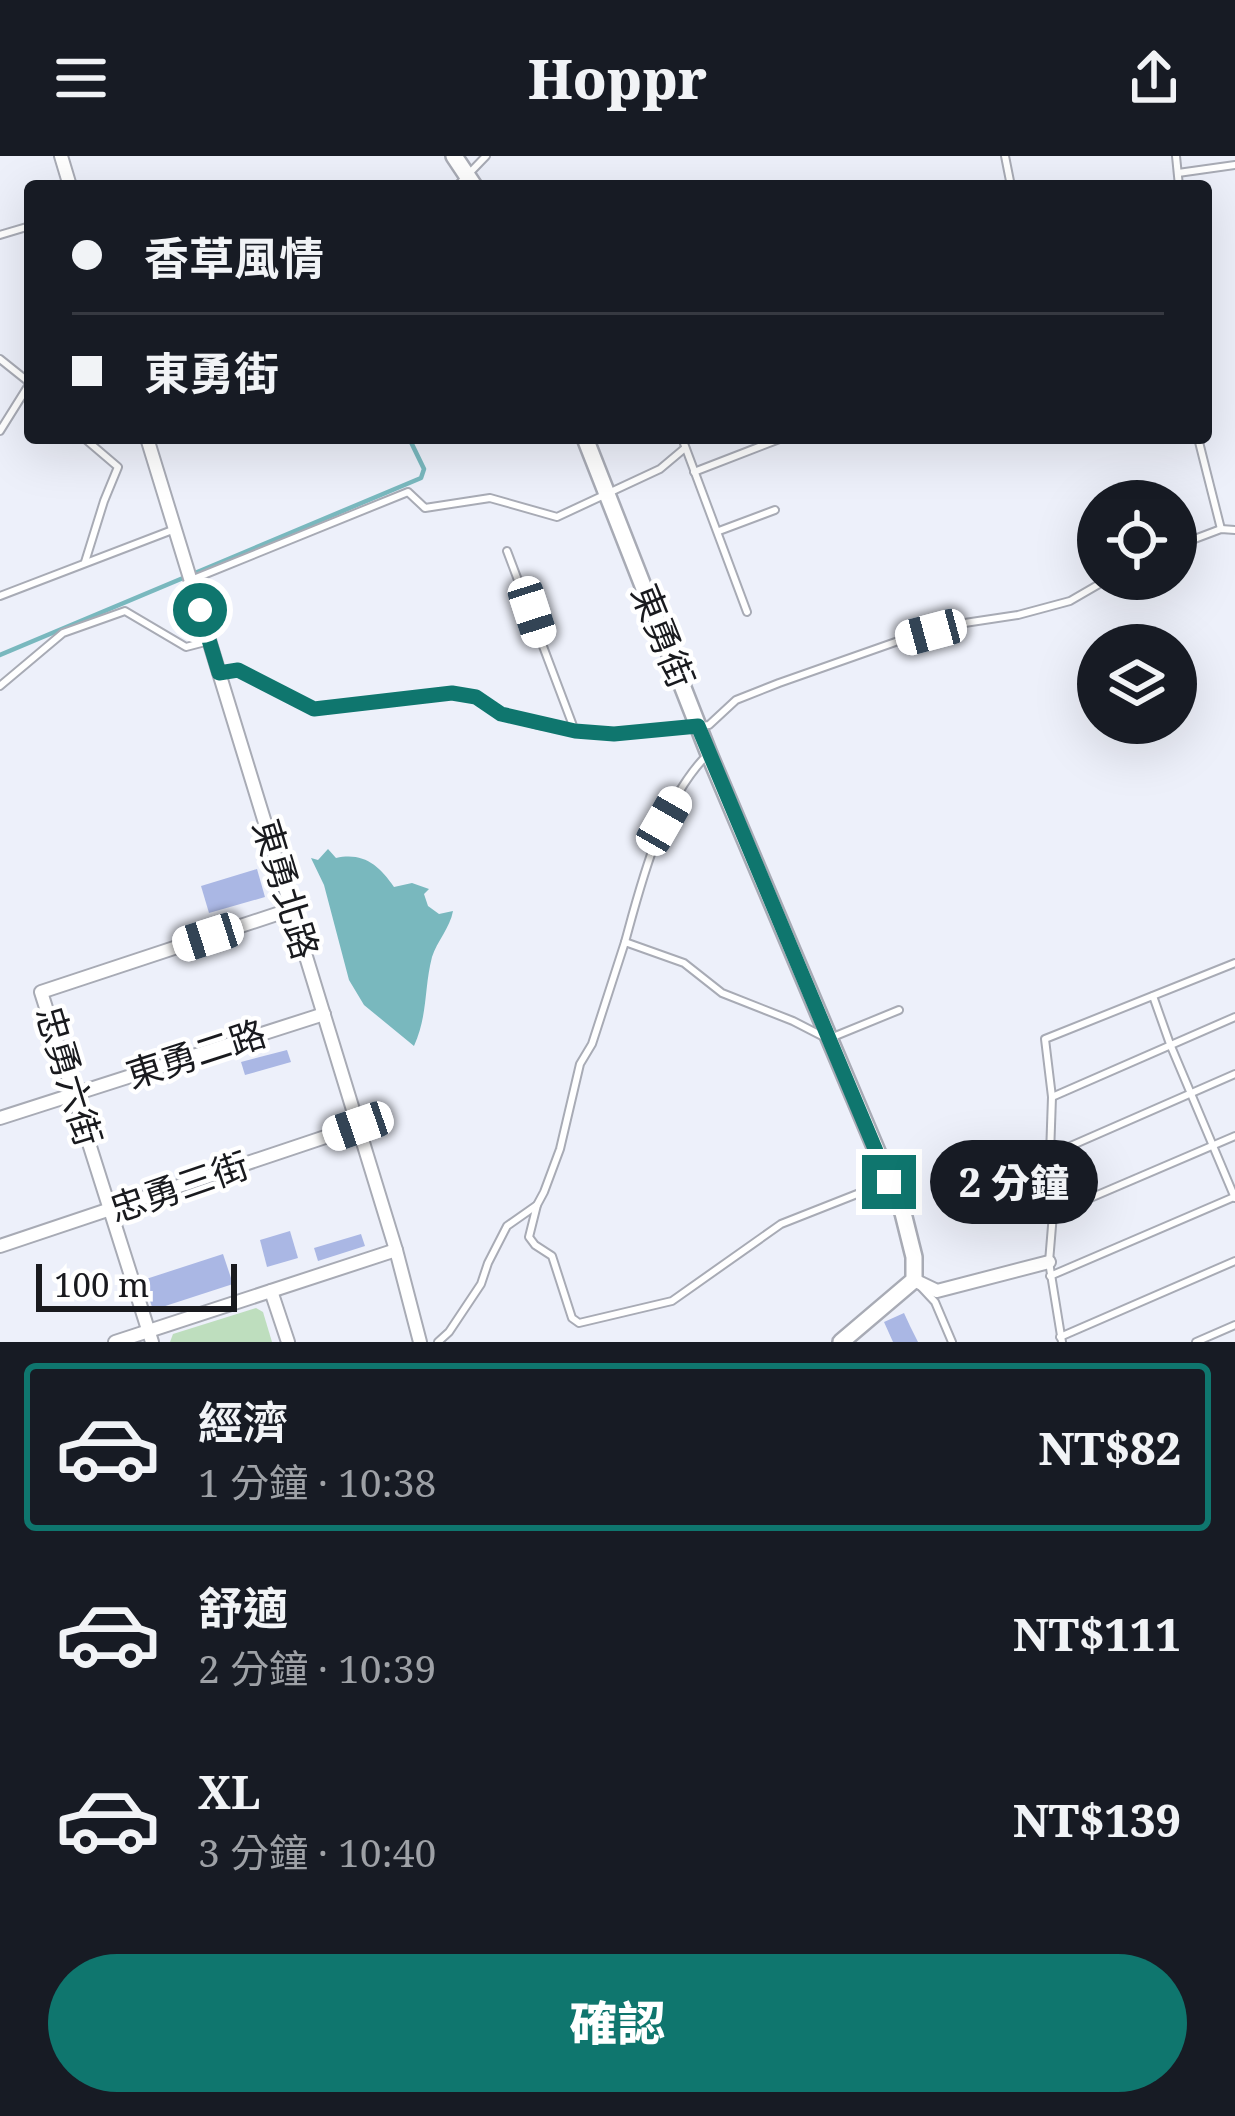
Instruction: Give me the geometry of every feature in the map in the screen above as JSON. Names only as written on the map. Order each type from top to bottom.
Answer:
[{"type":"street","name":"東勇北路","points":[[149,444],[396,1250],[420,1342]]},
{"type":"street","name":"東勇街","points":[[587,444],[709,754],[903,1214],[912,1245],[914,1280]]},
{"type":"street","name":"忠勇六街","points":[[150,1337],[41,992],[292,910]]},
{"type":"street","name":"東勇二路","points":[[0,1118],[324,1014]]},
{"type":"street","name":"忠勇三街","points":[[0,1246],[358,1126]]},
{"type":"street","points":[[115,1342],[150,1337],[396,1250]]},
{"type":"street","points":[[842,1342],[914,1280],[937,1291],[1049,1269]]},
{"type":"street","points":[[271,1291],[288,1342]]},
{"type":"lane","points":[[1176,156],[1179,180]]},
{"type":"lane","points":[[1178,172],[1235,165]]},
{"type":"lane","points":[[0,359],[24,378]]},
{"type":"lane","points":[[0,431],[24,393]]},
{"type":"lane","points":[[85,563],[118,466],[91,444]]},
{"type":"lane","points":[[684,444],[747,612]]},
{"type":"lane","points":[[694,472],[766,444]]},
{"type":"lane","points":[[1200,444],[1221,529]]},
{"type":"lane","points":[[189,575],[408,492],[424,508],[490,498],[557,518],[660,469],[686,448]]},
{"type":"lane","points":[[718,531],[775,510]]},
{"type":"lane","points":[[0,596],[175,529]]},
{"type":"lane","points":[[1197,538],[1221,529],[1235,530]]},
{"type":"lane","points":[[507,551],[575,731]]},
{"type":"lane","points":[[219,673],[238,670],[314,709],[452,693],[476,697],[501,714],[575,731],[614,734],[709,725],[736,700],[904,639],[1077,597]]},
{"type":"lane","points":[[0,686],[63,633],[124,611],[186,646],[209,640]]},
{"type":"lane","points":[[709,754],[664,821],[641,882],[626,942],[592,1044],[580,1064],[560,1149],[529,1237],[552,1256],[572,1318],[579,1323],[672,1301],[781,1225],[889,1182]]},
{"type":"lane","points":[[626,942],[684,963],[722,993],[828,1039],[899,1010]]},
{"type":"lane","points":[[1235,963],[1045,1039],[1052,1097],[1049,1269],[1061,1340],[1235,1261]]},
{"type":"lane","points":[[1049,1269],[1235,1198],[1153,996]]},
{"type":"lane","points":[[1052,1097],[1235,1017]]},
{"type":"lane","points":[[1050,1155],[1235,1074]]},
{"type":"lane","points":[[1053,1214],[1235,1136]]},
{"type":"lane","points":[[438,1342],[482,1284],[507,1226],[537,1204]]},
{"type":"lane","points":[[914,1280],[935,1302],[952,1342]]},
{"type":"lane","points":[[1196,1342],[1235,1325]]},
{"type":"green space","points":[[256,1308],[263,1312],[272,1342],[170,1342],[173,1334]]},
{"type":"water","points":[[328,849],[336,858],[370,862],[394,887],[412,883],[429,889],[424,894],[428,906],[439,914],[453,911],[432,957],[414,1046],[364,1005],[349,980],[324,885],[311,858],[318,860]]},
{"type":"building","points":[[257,869],[265,897],[209,913],[201,886]]},
{"type":"building","points":[[287,1050],[291,1062],[245,1075],[241,1062]]},
{"type":"building","points":[[290,1231],[298,1258],[267,1267],[260,1240]]},
{"type":"building","points":[[361,1234],[365,1246],[318,1261],[314,1248]]},
{"type":"building","points":[[223,1254],[233,1284],[153,1310],[143,1280]]},
{"type":"building","points":[[904,1313],[918,1342],[893,1342],[884,1322]]},
{"type":"waterway","points":[[0,655],[421,478],[424,469],[412,444]]},
{"type":"route","points":[[200,610],[219,673],[238,670],[314,709],[452,693],[476,697],[501,714],[575,731],[614,734],[698,726],[889,1182]]}]
